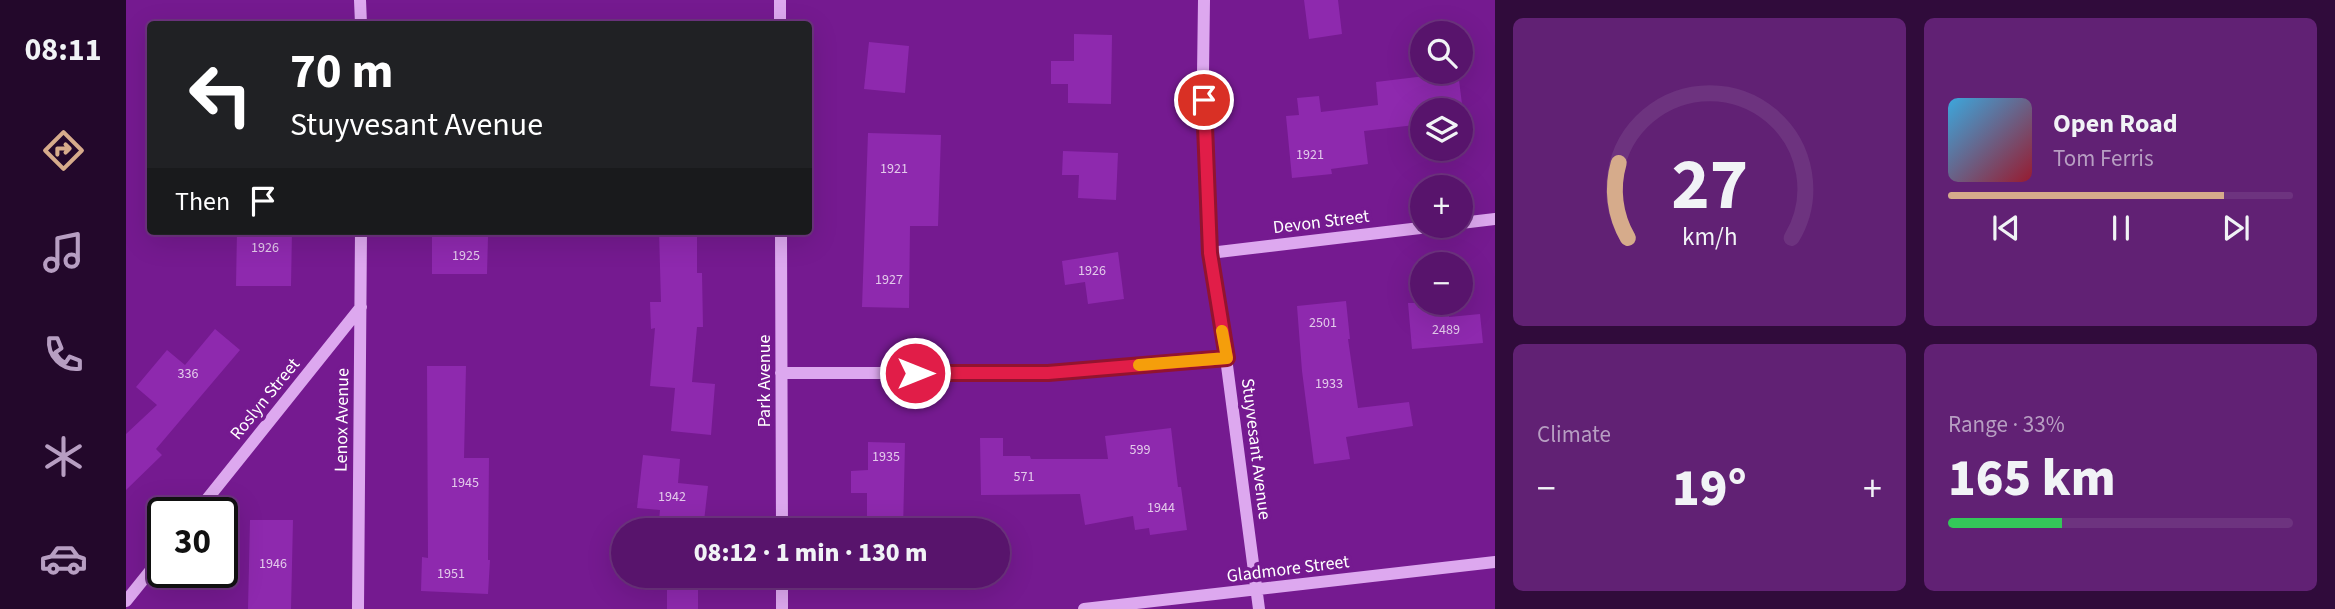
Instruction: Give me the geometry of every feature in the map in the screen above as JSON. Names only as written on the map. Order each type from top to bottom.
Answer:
[{"type":"street","points":[[360,0],[360,21]]},
{"type":"street","points":[[780,0],[780,21]]},
{"type":"street","name":"Stuyvesant Avenue","points":[[1204,0],[1203,74],[1210,253],[1227,358],[1259,609]]},
{"type":"street","points":[[1473,222],[1495,219]]},
{"type":"street","name":"Devon Street","points":[[1210,253],[1410,229]]},
{"type":"street","name":"Lenox Avenue","points":[[358,609],[361,235]]},
{"type":"street","name":"Park Avenue","points":[[781,235],[782,518]]},
{"type":"street","name":"Roslyn Street","points":[[209,497],[361,307]]},
{"type":"street","points":[[781,373],[1048,373],[1227,358]]},
{"type":"street","name":"Gladmore Street","points":[[1084,609],[1495,562]]},
{"type":"street","points":[[126,601],[147,575]]},
{"type":"street","points":[[782,588],[782,609]]},
{"type":"building","points":[[1304,0],[1338,0],[1342,34],[1309,39]]},
{"type":"building","points":[[1074,34],[1112,35],[1111,104],[1068,103],[1068,84],[1051,84],[1051,61],[1074,61]]},
{"type":"building","points":[[869,42],[909,46],[905,93],[864,89]]},
{"type":"building","points":[[1410,78],[1410,84],[1460,84],[1461,98],[1410,98],[1410,126],[1364,131],[1368,164],[1331,169],[1332,174],[1292,178],[1286,116],[1299,115],[1297,98],[1319,96],[1321,112],[1378,105],[1376,82]]},
{"type":"building","points":[[868,133],[941,135],[938,226],[910,226],[909,308],[862,307]]},
{"type":"building","points":[[1063,151],[1118,153],[1116,200],[1078,198],[1079,175],[1062,175]]},
{"type":"building","points":[[237,235],[292,235],[291,286],[236,286]]},
{"type":"building","points":[[659,235],[697,235],[697,273],[702,273],[703,327],[697,327],[692,382],[715,384],[711,435],[671,431],[675,388],[650,386],[655,328],[651,329],[650,302],[661,302]]},
{"type":"building","points":[[432,236],[488,237],[487,274],[432,274]]},
{"type":"building","points":[[1118,252],[1124,299],[1088,304],[1085,282],[1065,285],[1062,261]]},
{"type":"building","points":[[1346,301],[1348,339],[1358,408],[1409,402],[1413,426],[1346,437],[1350,459],[1314,464],[1297,306]]},
{"type":"building","points":[[1408,303],[1410,315],[1449,317],[1480,314],[1483,343],[1412,349]]},
{"type":"building","points":[[215,329],[240,350],[156,449],[162,455],[126,490],[126,434],[157,405],[136,387],[167,350],[185,365]]},
{"type":"building","points":[[427,366],[466,366],[464,458],[489,458],[488,594],[421,591],[422,557],[428,558]]},
{"type":"building","points":[[1171,428],[1178,487],[1181,487],[1187,530],[1150,535],[1149,528],[1135,530],[1133,516],[1085,525],[1080,494],[981,495],[980,438],[1003,438],[1003,456],[1030,456],[1031,459],[1108,459],[1105,436]]},
{"type":"building","points":[[868,442],[905,443],[903,518],[867,518],[867,493],[851,493],[851,471],[868,470]]},
{"type":"building","points":[[643,455],[680,459],[678,483],[708,486],[704,518],[659,518],[660,510],[637,508]]},
{"type":"building","points":[[250,520],[293,520],[291,609],[248,609]]},
{"type":"building","points":[[667,588],[698,588],[698,609],[667,609]]},
{"type":"slow traffic","points":[[1139,365],[1227,358],[1222,331]]},
{"type":"route","points":[[915,373],[1048,373],[1227,358],[1210,253],[1204,100]]}]
